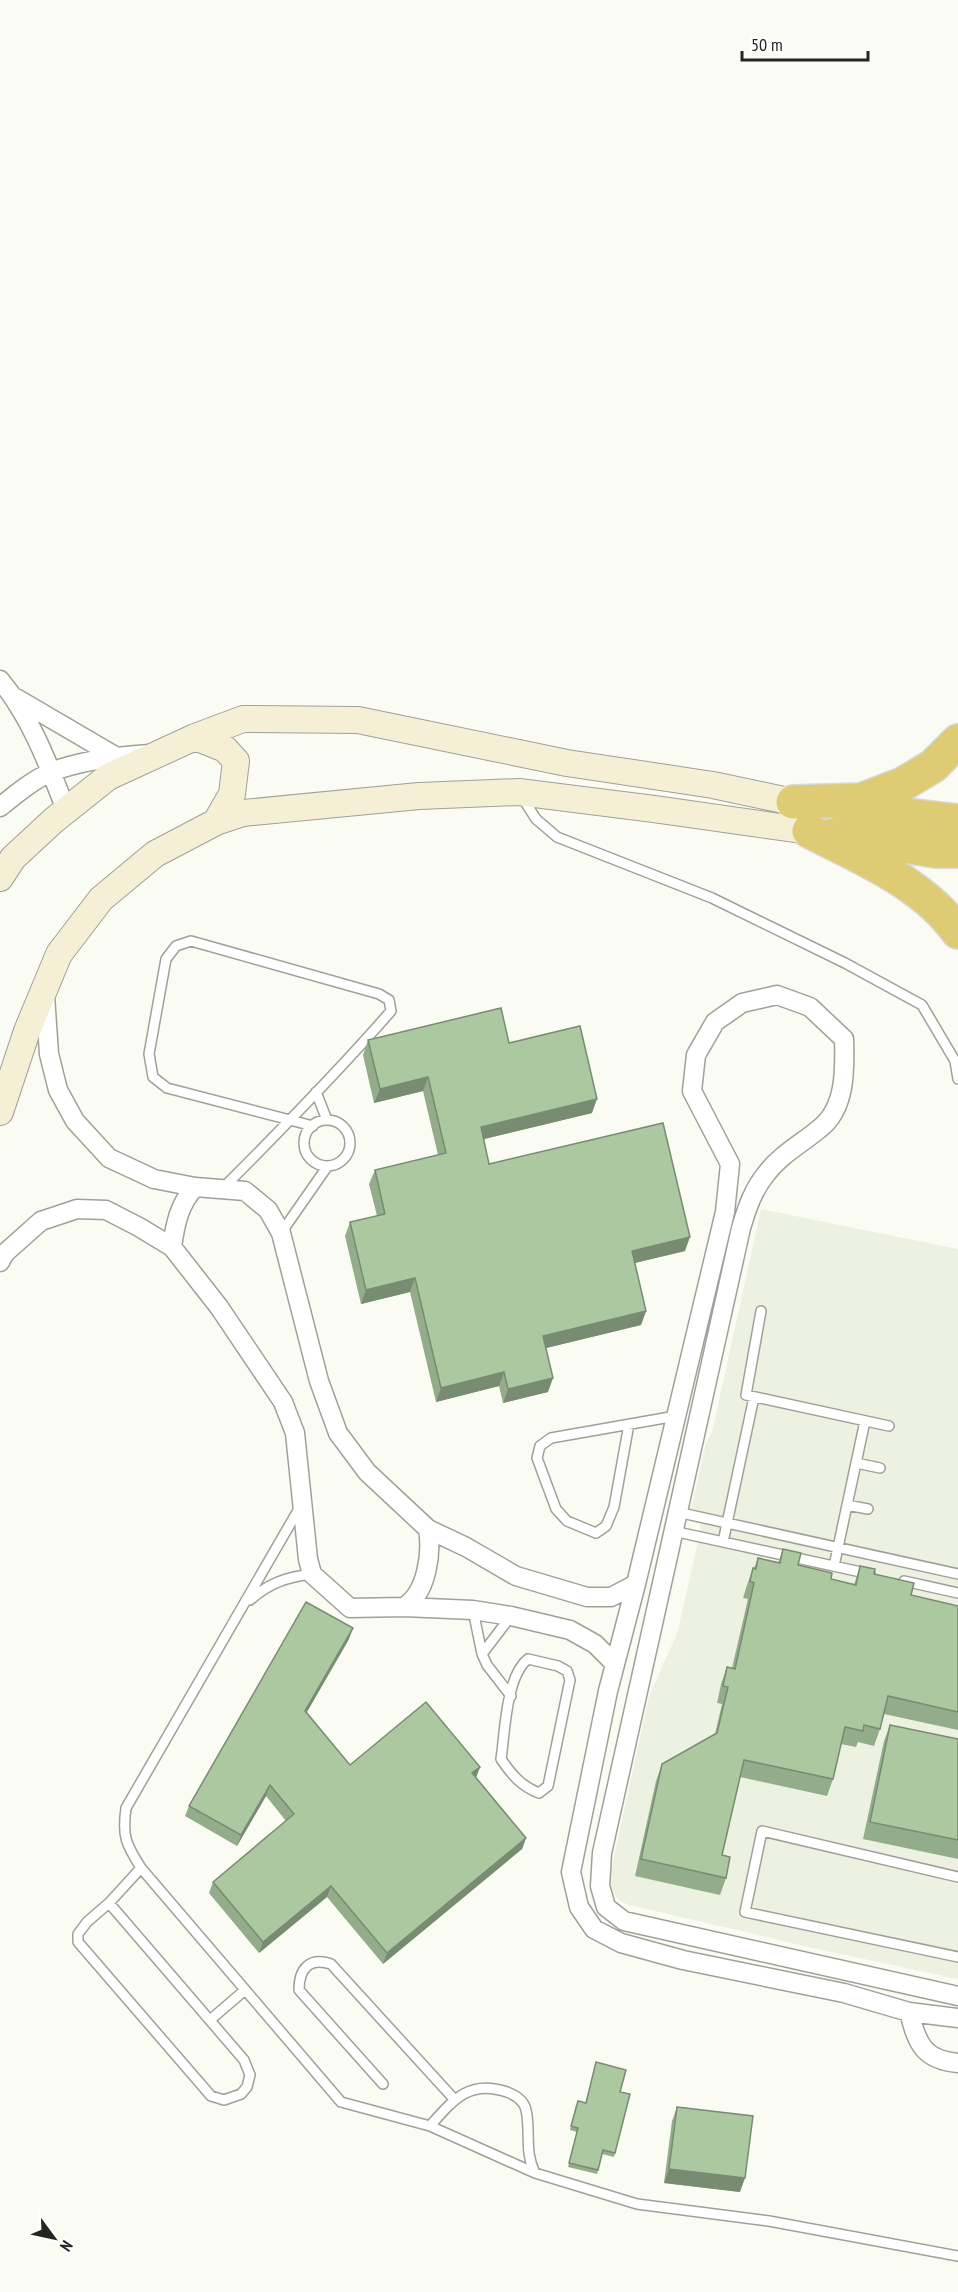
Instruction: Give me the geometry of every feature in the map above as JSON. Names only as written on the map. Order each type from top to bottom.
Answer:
[{"type":"highway","points":[[793,802],[861,800],[903,784],[933,766],[958,741]]},
{"type":"highway","points":[[793,802],[958,821]]},
{"type":"highway","points":[[809,831],[936,851],[958,851]]},
{"type":"highway","points":[[809,831],[900,879],[946,916],[958,932]]},
{"type":"street","points":[[0,680],[15,698],[51,772],[66,810]]},
{"type":"street","points":[[15,698],[115,756]]},
{"type":"street","points":[[0,878],[13,858],[66,810],[108,777],[195,737],[243,719],[358,720],[567,764],[713,785],[793,802]]},
{"type":"street","points":[[195,737],[225,749],[236,761],[232,794],[216,822]]},
{"type":"street","points":[[0,807],[51,772],[115,756],[157,754]]},
{"type":"street","points":[[0,1112],[27,1031],[59,954],[101,899],[155,854],[216,822],[243,813],[419,796],[519,792],[654,808],[809,831]]},
{"type":"street","points":[[45,986],[49,1054],[58,1089],[75,1121],[109,1158],[154,1179],[195,1187],[245,1191],[268,1210],[281,1233],[319,1381],[338,1433],[367,1472],[428,1529],[466,1547],[516,1576],[587,1597],[611,1597],[636,1584]]},
{"type":"street","points":[[958,1996],[624,1921],[606,1907],[600,1886],[602,1853],[741,1228],[752,1193],[767,1172],[794,1147],[822,1128],[836,1106],[845,1074],[844,1039],[810,1007],[777,995],[742,1002],[715,1022],[696,1055],[692,1091],[730,1164],[729,1187],[725,1212],[615,1664],[571,1872],[579,1907],[594,1929],[621,1943],[673,1957],[844,1993],[909,2012],[958,2018]]},
{"type":"street","points":[[172,1247],[176,1220],[188,1194],[195,1187]]},
{"type":"street","points":[[0,1262],[5,1253],[40,1221],[77,1209],[106,1210],[172,1247],[219,1307],[283,1402],[295,1433],[308,1559],[312,1574],[350,1608],[404,1606],[473,1610],[511,1616],[570,1630],[595,1644],[615,1664]]},
{"type":"street","points":[[404,1606],[413,1601],[426,1574],[430,1541],[428,1529]]},
{"type":"street","points":[[909,2012],[922,2049],[940,2061],[958,2063]]},
{"type":"lane","points":[[519,792],[536,819],[557,837],[712,898],[845,963],[922,1005],[955,1061],[958,1079]]},
{"type":"lane","points":[[222,1189],[290,1121],[362,1044],[391,1011],[389,1000],[379,994],[191,941],[176,946],[166,959],[149,1054],[153,1077],[166,1088],[290,1121],[313,1125],[327,1120],[342,1126],[350,1140],[347,1155],[342,1161],[327,1167],[281,1233]]},
{"type":"lane","points":[[316,1092],[327,1120]]},
{"type":"lane","points":[[313,1125],[307,1132],[304,1147],[312,1161],[327,1167]]},
{"type":"lane","points":[[761,1311],[746,1395],[890,1426]]},
{"type":"lane","points":[[723,1542],[754,1397]]},
{"type":"lane","points":[[629,1425],[614,1508],[606,1526],[596,1533],[567,1521],[556,1509],[537,1458],[540,1446],[551,1438],[676,1416]]},
{"type":"lane","points":[[834,1566],[866,1421]]},
{"type":"lane","points":[[856,1463],[880,1468]]},
{"type":"lane","points":[[302,1503],[126,1808],[123,1828],[127,1845],[141,1868],[341,2102],[429,2126],[535,2173],[637,2204],[769,2221],[958,2256]]},
{"type":"lane","points":[[847,1505],[868,1509]]},
{"type":"lane","points":[[677,1512],[958,1574]]},
{"type":"lane","points":[[673,1531],[877,1576]]},
{"type":"lane","points":[[929,1586],[933,1568]]},
{"type":"lane","points":[[246,1603],[260,1590],[277,1581],[312,1574]]},
{"type":"lane","points":[[898,1580],[958,1593]]},
{"type":"lane","points":[[473,1610],[482,1654],[487,1665],[510,1696],[501,1759],[513,1777],[539,1794],[548,1786],[570,1680],[567,1671],[558,1666],[528,1659],[517,1673],[510,1696]]},
{"type":"lane","points":[[482,1654],[511,1616]]},
{"type":"lane","points":[[958,1877],[762,1831],[745,1912],[958,1957]]},
{"type":"lane","points":[[109,1903],[244,2060],[249,2075],[247,2087],[241,2094],[224,2100],[211,2096],[78,1942],[78,1934],[141,1868]]},
{"type":"lane","points":[[383,2084],[299,1990],[299,1978],[310,1963],[320,1960],[331,1964],[454,2099]]},
{"type":"lane","points":[[210,2020],[245,1990]]},
{"type":"lane","points":[[429,2126],[454,2099],[471,2091],[493,2088],[517,2096],[526,2108],[528,2159],[535,2173]]},
{"type":"shaded area","points":[[761,1209],[958,1249],[958,1979],[629,1905],[620,1901],[610,1885],[610,1876],[649,1696],[677,1634],[699,1537],[702,1513],[691,1510],[706,1443],[712,1432]]},
{"type":"building","points":[[501,1008],[509,1043],[580,1026],[597,1099],[481,1127],[489,1164],[663,1123],[690,1237],[632,1251],[646,1311],[543,1336],[553,1378],[508,1389],[504,1372],[441,1388],[415,1278],[366,1290],[350,1222],[385,1214],[375,1170],[446,1153],[428,1077],[380,1089],[368,1040]]},
{"type":"building","points":[[783,1549],[801,1553],[798,1565],[832,1573],[831,1579],[856,1585],[860,1566],[875,1569],[874,1574],[914,1583],[911,1595],[958,1606],[958,1712],[888,1696],[880,1729],[864,1725],[863,1731],[845,1727],[833,1779],[744,1760],[722,1855],[730,1857],[726,1878],[641,1859],[662,1764],[717,1733],[728,1687],[723,1686],[727,1667],[735,1669],[754,1583],[750,1581],[753,1568],[756,1569],[758,1558],[780,1563]]},
{"type":"building","points":[[306,1602],[353,1628],[305,1711],[350,1765],[426,1702],[480,1767],[472,1773],[526,1838],[387,1953],[331,1886],[263,1942],[213,1882],[294,1814],[270,1785],[241,1835],[189,1806]]},
{"type":"building","points":[[890,1725],[958,1739],[958,1840],[870,1822]]},
{"type":"building","points":[[596,2062],[626,2070],[620,2092],[630,2094],[615,2153],[603,2150],[598,2170],[569,2163],[578,2128],[571,2126],[578,2101],[586,2103]]},
{"type":"building","points":[[677,2107],[753,2116],[745,2178],[669,2169]]}]
